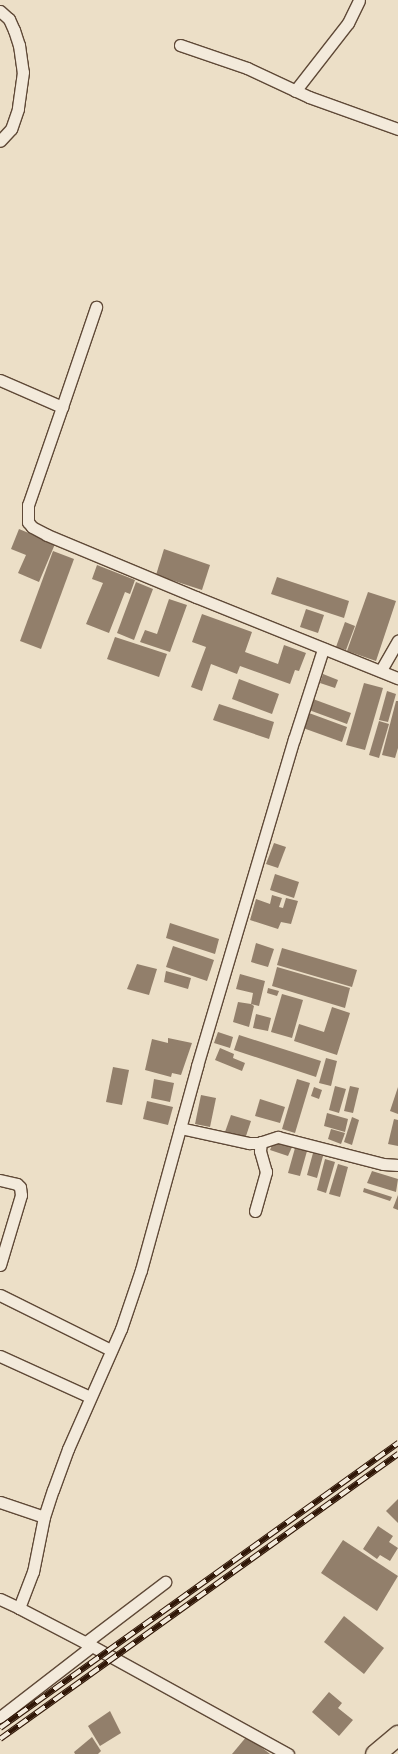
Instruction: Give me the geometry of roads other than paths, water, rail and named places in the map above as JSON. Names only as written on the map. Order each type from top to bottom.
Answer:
[{"type":"highway","points":[[375,1754],[398,1735]]},
{"type":"street","points":[[296,91],[348,23],[359,0]]},
{"type":"street","points":[[0,11],[9,19],[14,30],[23,72],[18,109],[8,134],[0,141]]},
{"type":"street","points":[[180,45],[246,68],[296,91],[398,129]]},
{"type":"street","points":[[96,307],[28,505],[28,522],[32,527],[47,535],[323,649],[398,678]]},
{"type":"street","points":[[0,380],[62,407]]},
{"type":"street","points":[[381,670],[398,640]]},
{"type":"street","points":[[19,1608],[33,1572],[44,1517],[68,1449],[111,1350],[141,1270],[180,1128],[294,739],[323,649]]},
{"type":"street","points":[[180,1128],[249,1143],[278,1137],[370,1161],[398,1165]]},
{"type":"street","points":[[255,1211],[266,1172],[260,1151],[261,1142]]},
{"type":"street","points":[[0,1180],[17,1184],[20,1187],[21,1194],[0,1265]]},
{"type":"street","points":[[0,1295],[111,1350]]},
{"type":"street","points":[[0,1356],[90,1397]]},
{"type":"street","points":[[0,1502],[44,1517]]},
{"type":"street","points":[[0,1717],[165,1582]]},
{"type":"street","points":[[0,1599],[89,1644],[288,1754]]},
{"type":"railway","points":[[0,1728],[398,1443]]},
{"type":"railway","points":[[0,1739],[398,1454]]}]
